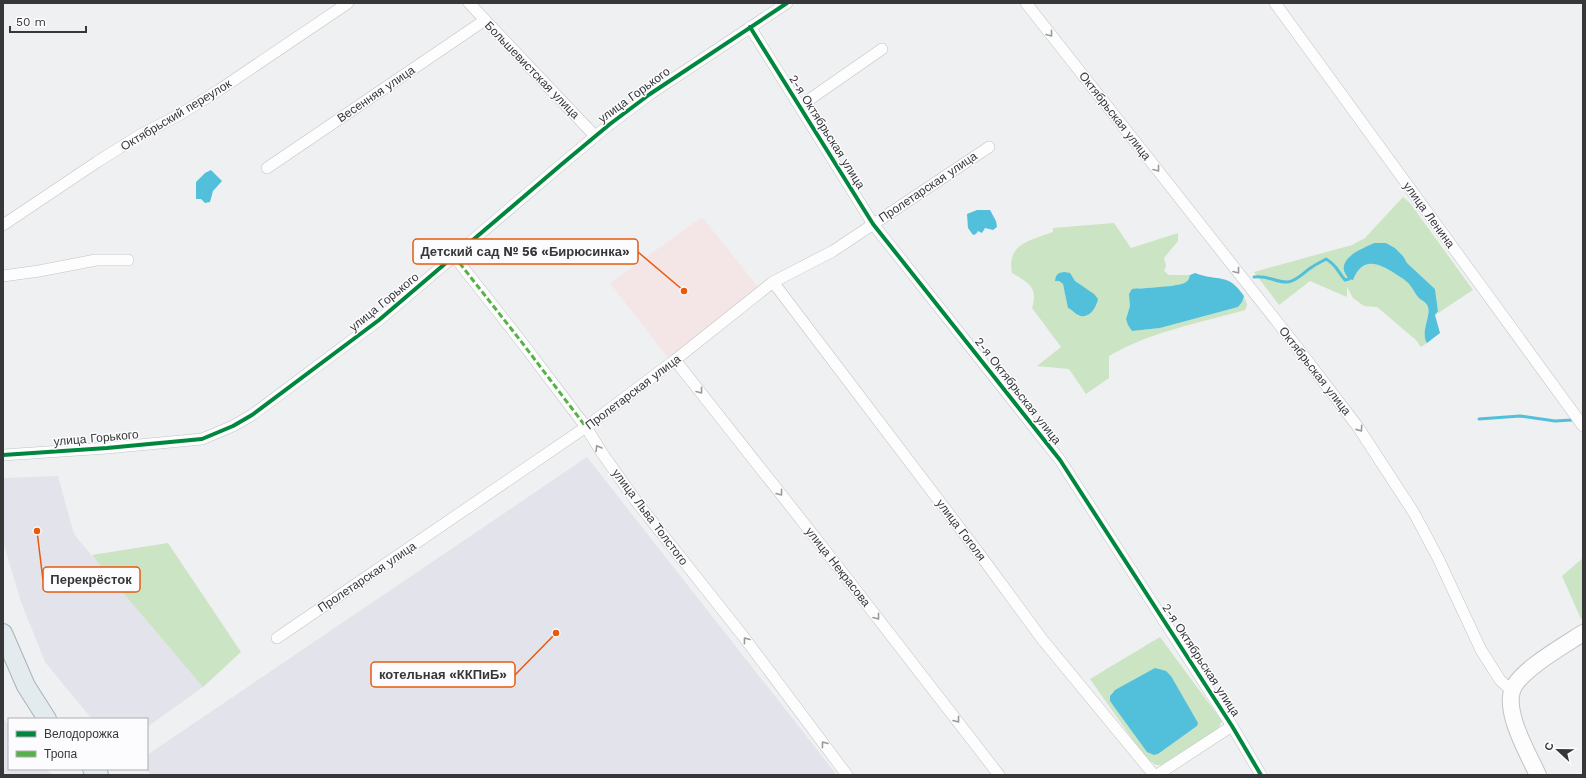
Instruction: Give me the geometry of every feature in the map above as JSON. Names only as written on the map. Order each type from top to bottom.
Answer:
[{"type":"main road","points":[[3,633],[26,686],[46,718]]},
{"type":"street","name":"Октябрьский переулок","points":[[3,225],[140,135],[179,115],[219,90],[348,3]]},
{"type":"street","name":"Большевистская улица","points":[[469,3],[595,136]]},
{"type":"street","name":"улица Горького","points":[[3,455],[66,451],[202,438],[217,434],[252,415],[379,320],[595,136],[650,94],[787,3]]},
{"type":"street","name":"Октябрьская улица","points":[[1026,3],[1322,378],[1358,427],[1414,512],[1435,552],[1481,650],[1500,680],[1512,691]]},
{"type":"street","name":"улица Ленина","points":[[1275,3],[1583,426]]},
{"type":"street","name":"Весенняя улица","points":[[267,168],[485,20]]},
{"type":"street","name":"2-я Октябрьская улица","points":[[750,27],[873,224],[1060,460],[1232,726],[1261,775]]},
{"type":"street","points":[[800,106],[882,49]]},
{"type":"street","name":"Пролетарская улица","points":[[277,638],[586,427],[676,360],[773,282],[833,250],[988,147]]},
{"type":"street","name":"улица Льва Толстого","points":[[454,256],[586,427],[636,502],[743,636],[847,775]]},
{"type":"street","points":[[3,276],[96,260],[128,260]]},
{"type":"street","name":"улица Гоголя","points":[[773,282],[981,556],[1042,639],[1154,775]]},
{"type":"street","name":"улица Некрасова","points":[[676,360],[999,775]]},
{"type":"street","points":[[1538,775],[1513,715],[1511,702],[1512,691],[1523,675],[1542,660],[1583,633]]},
{"type":"street","points":[[1157,775],[1232,726]]},
{"type":"shaded area","points":[[702,217],[758,287],[669,359],[610,283]]},
{"type":"shaded area","points":[[587,457],[837,775],[152,775],[146,770],[148,770],[148,754]]},
{"type":"shaded area","points":[[58,476],[74,534],[203,687],[148,726],[148,718],[91,718],[45,662],[21,602],[3,542],[3,478]]},
{"type":"shaded area","points":[[3,718],[8,724],[8,770],[47,770],[53,775],[3,775]]},
{"type":"green space","points":[[1403,197],[1410,203],[1473,290],[1435,315],[1438,310],[1435,289],[1407,263],[1403,256],[1395,248],[1386,243],[1374,243],[1364,248],[1353,280],[1361,268],[1365,265],[1376,264],[1388,269],[1408,283],[1418,297],[1426,303],[1429,311],[1425,329],[1425,339],[1427,343],[1421,347],[1416,340],[1377,307],[1364,306],[1353,298],[1347,287],[1347,297],[1310,281],[1279,305],[1254,272],[1352,245],[1365,238]]},
{"type":"green space","points":[[1114,223],[1131,248],[1178,233],[1178,241],[1164,258],[1166,266],[1164,271],[1169,275],[1190,275],[1189,279],[1178,285],[1156,288],[1139,288],[1130,306],[1126,319],[1132,331],[1160,328],[1238,307],[1244,296],[1247,305],[1245,310],[1158,334],[1109,356],[1109,378],[1086,394],[1069,369],[1037,366],[1061,347],[1032,308],[1034,301],[1033,290],[1027,282],[1012,273],[1011,263],[1013,255],[1017,249],[1022,244],[1053,232],[1053,228]],"holes":[[[1072,277],[1081,286],[1088,315],[1079,316],[1069,306],[1063,284],[1059,281]]]},
{"type":"green space","points":[[168,543],[241,652],[203,687],[92,555]]},
{"type":"green space","points":[[1583,558],[1583,618],[1581,619],[1562,576]]},
{"type":"green space","points":[[1160,637],[1222,721],[1218,729],[1161,765],[1156,765],[1145,757],[1090,679]],"holes":[[[1112,692],[1197,726],[1158,754],[1154,755],[1110,701]]]},
{"type":"water","points":[[211,170],[222,181],[213,191],[210,202],[205,203],[201,199],[196,199],[196,182],[205,173]]},
{"type":"water","points":[[977,210],[990,210],[996,221],[997,227],[993,230],[985,228],[982,233],[978,231],[973,235],[968,228],[967,214]]},
{"type":"water","points":[[1374,243],[1386,243],[1395,248],[1403,256],[1407,263],[1435,289],[1438,311],[1435,315],[1440,333],[1427,343],[1425,339],[1425,329],[1429,311],[1428,307],[1426,303],[1418,297],[1410,285],[1388,269],[1376,264],[1365,265],[1357,273],[1353,280],[1349,279],[1345,273],[1344,266],[1346,261],[1354,253]]},
{"type":"water","points":[[1064,272],[1070,273],[1075,281],[1094,294],[1098,299],[1096,306],[1089,315],[1078,315],[1068,308],[1063,284],[1059,281],[1055,281],[1058,274]]},
{"type":"water","points":[[1195,273],[1222,279],[1233,284],[1244,296],[1242,302],[1238,307],[1160,328],[1132,331],[1126,319],[1130,306],[1129,294],[1132,289],[1182,284],[1189,279],[1190,275]]},
{"type":"water","points":[[1155,668],[1166,671],[1171,676],[1198,723],[1197,726],[1158,754],[1154,755],[1147,752],[1110,701],[1110,696],[1115,690]]},
{"type":"waterway","points":[[1254,277],[1264,277],[1288,282],[1297,278],[1326,259],[1335,266],[1345,280],[1349,279]]},
{"type":"waterway","points":[[1479,419],[1520,416],[1555,421],[1572,420]]},
{"type":"marked path","points":[[454,256],[586,427]]},
{"type":"cycle path","points":[[3,455],[107,448],[202,439],[233,426],[252,415],[379,320],[610,124],[650,94],[787,3]]},
{"type":"cycle path","points":[[750,27],[873,224],[1060,460],[1232,726],[1261,775]]},
{"type":"place","name":"Детский сад № 56 «Бирюсинка»","points":[[684,291]]},
{"type":"place","name":"Перекрёсток","points":[[37,531]]},
{"type":"place","name":"котельная «ККПиБ»","points":[[556,633]]}]
